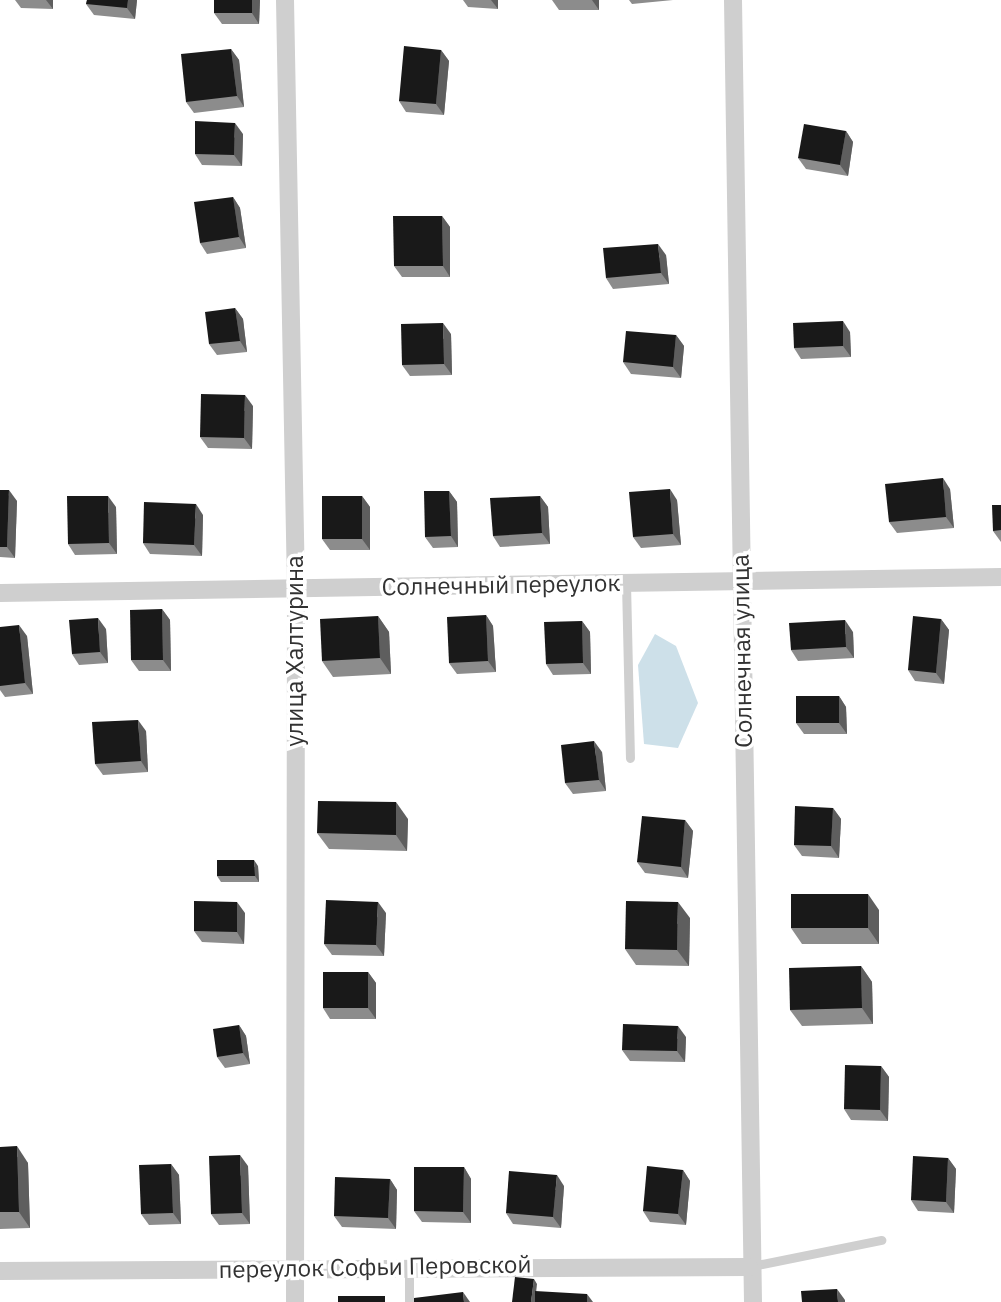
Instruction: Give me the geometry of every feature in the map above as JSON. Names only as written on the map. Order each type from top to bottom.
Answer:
[{"type":"street","name":"улица Халтурина","points":[[285,0],[296,589],[295,1302]]},
{"type":"street","name":"Солнечная улица","points":[[733,0],[749,1267],[753,1302]]},
{"type":"street","name":"Солнечный переулок","points":[[0,593],[1001,577]]},
{"type":"street","name":"переулок Софьи Перовской","points":[[0,1271],[409,1265],[749,1267]]},
{"type":"lane","points":[[626,583],[629,758]]},
{"type":"lane","points":[[749,1267],[881,1240]]},
{"type":"lane","points":[[409,1265],[409,1302]]},
{"type":"shaded area","points":[[655,634],[676,646],[698,703],[678,748],[644,744],[638,665]]},
{"type":"building","points":[[87,0],[128,0],[127,8],[86,4]]},
{"type":"building","points":[[214,0],[252,0],[252,13],[214,13]]},
{"type":"building","points":[[404,46],[441,50],[436,104],[399,101]]},
{"type":"building","points":[[231,49],[237,96],[186,102],[181,54]]},
{"type":"building","points":[[195,121],[235,123],[234,155],[195,154]]},
{"type":"building","points":[[804,124],[846,131],[840,165],[798,158]]},
{"type":"building","points":[[233,197],[239,237],[200,243],[194,202]]},
{"type":"building","points":[[393,216],[442,216],[443,266],[394,266]]},
{"type":"building","points":[[658,244],[661,273],[606,278],[603,248]]},
{"type":"building","points":[[235,308],[240,341],[209,344],[205,312]]},
{"type":"building","points":[[843,321],[843,346],[794,348],[793,323]]},
{"type":"building","points":[[443,323],[444,364],[402,365],[401,324]]},
{"type":"building","points":[[626,331],[676,335],[673,367],[623,362]]},
{"type":"building","points":[[201,394],[245,395],[244,438],[200,437]]},
{"type":"building","points":[[943,478],[946,517],[889,522],[885,484]]},
{"type":"building","points":[[670,489],[673,534],[633,537],[629,492]]},
{"type":"building","points":[[0,490],[9,490],[7,547],[0,547]]},
{"type":"building","points":[[424,491],[449,491],[451,536],[425,537]]},
{"type":"building","points":[[67,496],[108,496],[109,543],[68,544]]},
{"type":"building","points":[[322,496],[362,496],[362,539],[322,539]]},
{"type":"building","points":[[540,496],[542,533],[493,536],[490,498]]},
{"type":"building","points":[[144,502],[196,504],[194,545],[143,543]]},
{"type":"building","points":[[992,505],[1001,505],[1001,530],[993,531]]},
{"type":"building","points":[[162,609],[163,660],[131,660],[130,610]]},
{"type":"building","points":[[486,615],[488,661],[449,663],[447,617]]},
{"type":"building","points":[[378,616],[380,658],[322,661],[320,619]]},
{"type":"building","points":[[913,616],[941,619],[936,673],[908,670]]},
{"type":"building","points":[[98,618],[100,652],[72,654],[69,620]]},
{"type":"building","points":[[845,620],[846,647],[791,650],[789,623]]},
{"type":"building","points":[[582,621],[583,663],[546,664],[544,622]]},
{"type":"building","points":[[19,625],[25,683],[0,686],[0,627]]},
{"type":"building","points":[[796,696],[839,696],[839,723],[796,723]]},
{"type":"building","points":[[138,720],[141,761],[95,764],[92,722]]},
{"type":"building","points":[[594,741],[599,780],[565,783],[561,745]]},
{"type":"building","points":[[318,801],[396,802],[396,835],[317,833]]},
{"type":"building","points":[[795,806],[833,808],[831,846],[794,845]]},
{"type":"building","points":[[642,816],[685,820],[681,867],[637,862]]},
{"type":"building","points":[[217,860],[254,860],[255,876],[217,876]]},
{"type":"building","points":[[791,894],[868,894],[868,928],[791,928]]},
{"type":"building","points":[[326,900],[378,902],[376,945],[324,944]]},
{"type":"building","points":[[194,901],[237,902],[237,932],[194,931]]},
{"type":"building","points":[[626,901],[678,902],[677,950],[625,949]]},
{"type":"building","points":[[861,966],[862,1008],[790,1010],[789,968]]},
{"type":"building","points":[[323,972],[368,972],[368,1008],[323,1008]]},
{"type":"building","points":[[623,1024],[678,1026],[677,1051],[622,1050]]},
{"type":"building","points":[[239,1025],[243,1053],[217,1057],[213,1029]]},
{"type":"building","points":[[845,1065],[881,1066],[880,1110],[844,1109]]},
{"type":"building","points":[[17,1146],[19,1212],[0,1212],[0,1147]]},
{"type":"building","points":[[240,1155],[242,1213],[211,1214],[209,1156]]},
{"type":"building","points":[[913,1156],[948,1158],[946,1202],[911,1200]]},
{"type":"building","points":[[171,1164],[173,1213],[141,1214],[139,1165]]},
{"type":"building","points":[[647,1166],[683,1170],[678,1214],[643,1211]]},
{"type":"building","points":[[414,1167],[464,1167],[463,1212],[414,1211]]},
{"type":"building","points":[[509,1171],[557,1175],[553,1217],[506,1213]]},
{"type":"building","points":[[335,1177],[390,1179],[388,1218],[334,1216]]},
{"type":"building","points":[[515,1277],[534,1279],[531,1302],[512,1302]]},
{"type":"building","points":[[837,1289],[838,1302],[802,1302],[801,1291]]},
{"type":"building","points":[[535,1291],[587,1294],[587,1302],[535,1302]]},
{"type":"building","points":[[463,1292],[464,1302],[414,1302],[414,1298]]},
{"type":"building","points":[[338,1296],[385,1296],[385,1302],[338,1302]]}]
